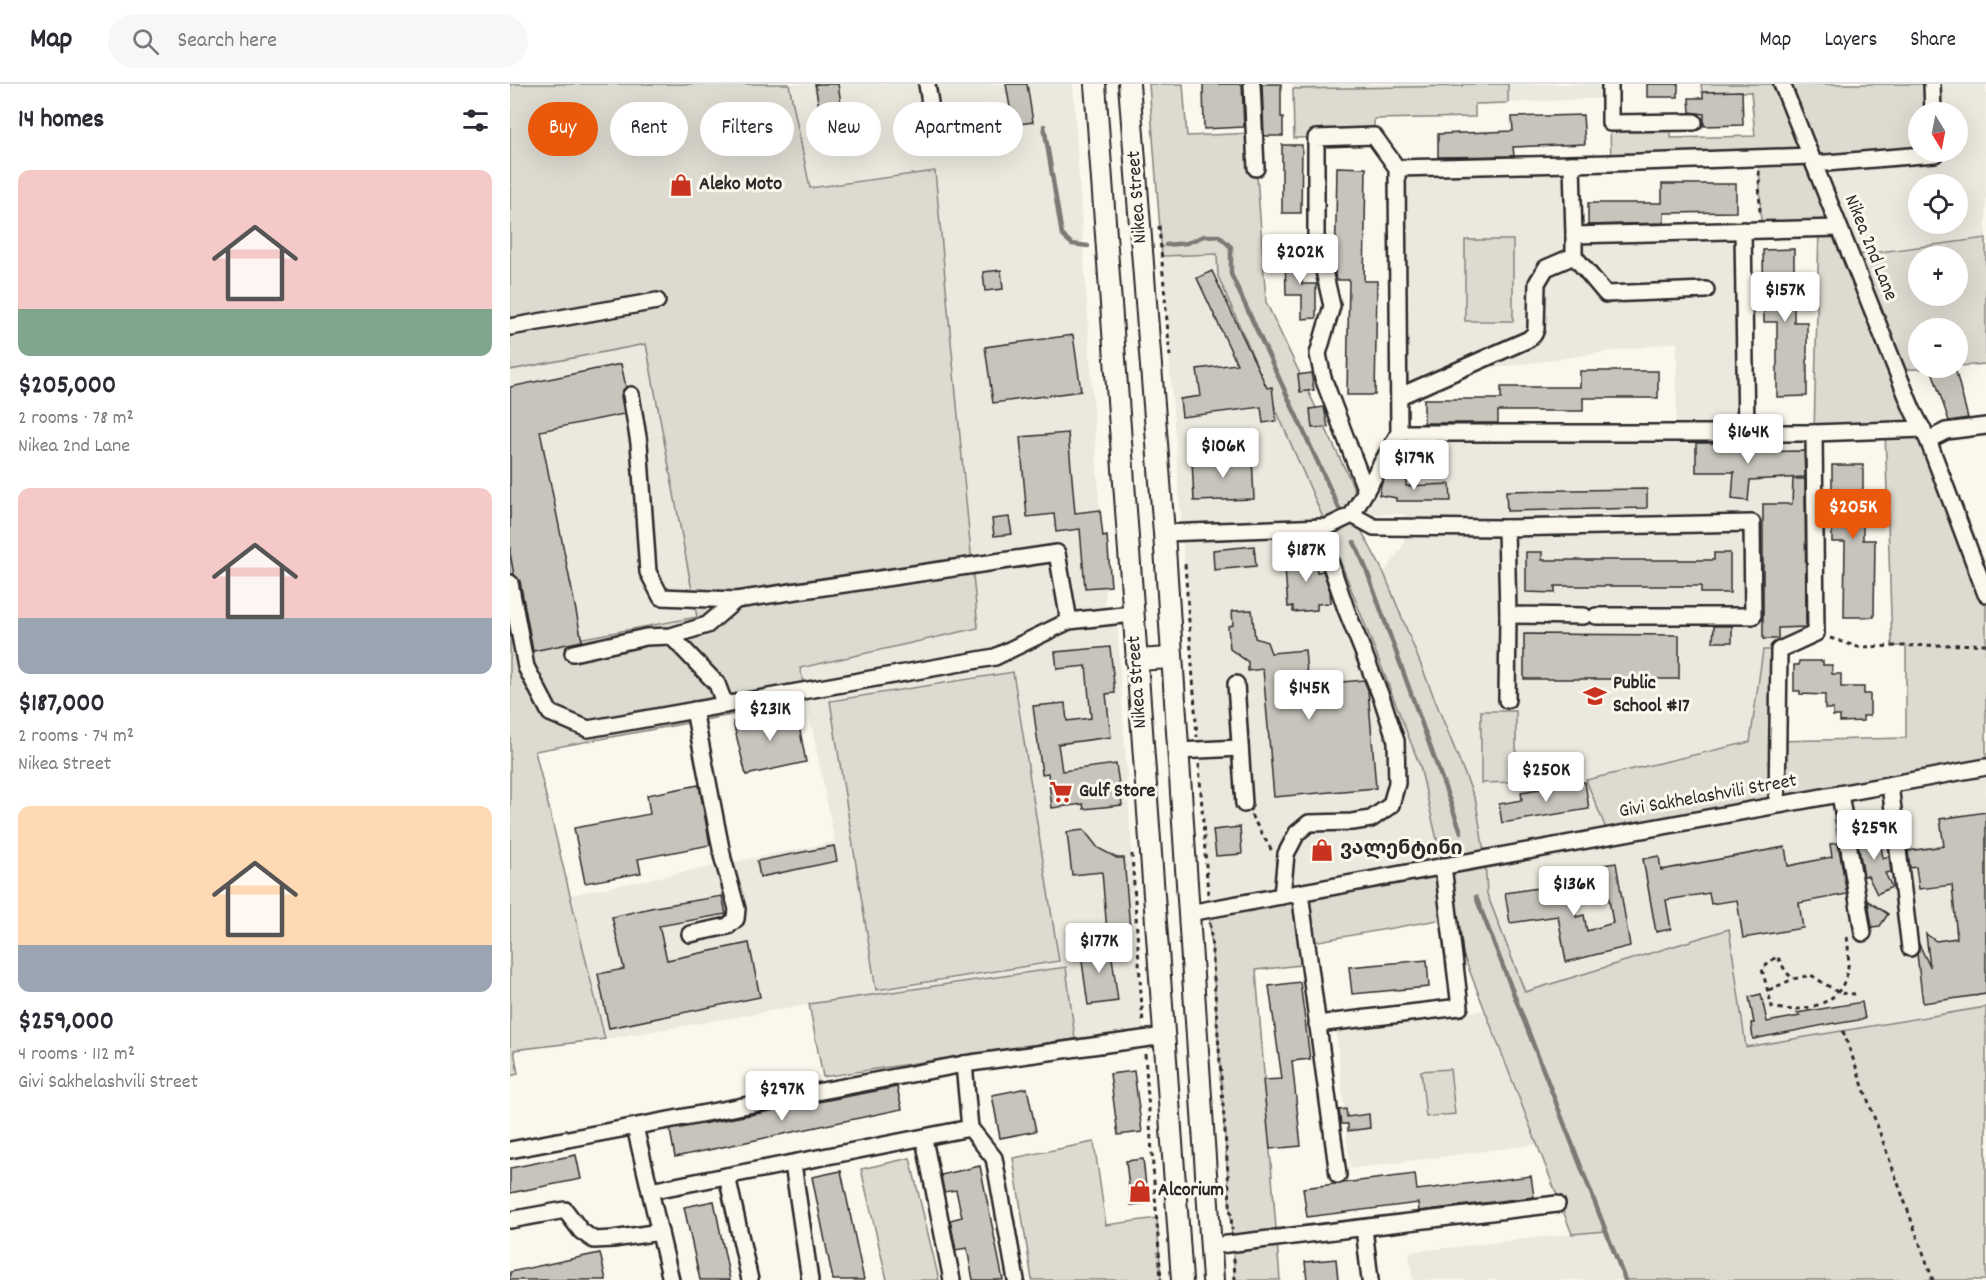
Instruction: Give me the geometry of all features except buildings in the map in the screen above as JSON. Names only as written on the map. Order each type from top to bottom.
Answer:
[{"type":"main road","name":"Nikea Street","points":[[1095,84],[1182,1280]]},
{"type":"main road","name":"Nikea Street","points":[[1129,84],[1164,533],[1213,1280]]},
{"type":"main road","points":[[1136,660],[1171,658]]},
{"type":"street","points":[[927,84],[930,102]]},
{"type":"street","points":[[1252,84],[1256,168]]},
{"type":"street","points":[[1610,84],[1610,123],[1694,122]]},
{"type":"street","name":"Nikea 2nd Lane","points":[[1782,84],[1912,409],[1925,434],[1981,570],[1986,594]]},
{"type":"street","points":[[1932,84],[1933,102]]},
{"type":"street","points":[[1164,533],[1327,527],[1352,515],[1366,491],[1399,433],[1397,168],[1374,136],[1316,138],[1316,236],[1332,306],[1318,354],[1323,378],[1366,491]]},
{"type":"street","points":[[1397,168],[1758,159],[1812,160],[1908,155]]},
{"type":"street","points":[[1572,164],[1574,256],[1606,294],[1706,290]]},
{"type":"street","points":[[1574,235],[1839,228]]},
{"type":"street","points":[[1743,230],[1746,433]]},
{"type":"street","points":[[1400,396],[1529,339],[1536,328],[1537,283],[1546,268],[1574,256]]},
{"type":"street","points":[[510,327],[657,301]]},
{"type":"street","points":[[631,395],[639,443],[648,572],[661,597],[736,600],[1057,553],[1069,621]]},
{"type":"street","points":[[1399,433],[1925,434],[1986,426]]},
{"type":"street","points":[[1777,805],[1779,650],[1816,633],[1814,433]]},
{"type":"street","points":[[1352,515],[1374,527],[1506,528],[1752,523],[1753,616],[1508,615]]},
{"type":"street","points":[[1282,896],[1286,854],[1297,833],[1309,823],[1371,819],[1391,805],[1397,783],[1396,741],[1318,527]]},
{"type":"street","points":[[1506,528],[1507,700]]},
{"type":"street","points":[[510,583],[526,667],[550,713],[588,729],[995,657],[1069,621],[1132,614]]},
{"type":"street","points":[[573,653],[646,637],[671,636],[707,624],[736,600]]},
{"type":"street","points":[[671,636],[717,684],[724,705]]},
{"type":"street","points":[[1236,684],[1244,804]]},
{"type":"street","points":[[690,934],[728,926],[736,919],[737,909],[723,859],[694,710]]},
{"type":"street","points":[[1178,751],[1240,748]]},
{"type":"street","name":"Givi Sakhelashvili Street","points":[[1189,913],[1986,767]]},
{"type":"street","points":[[1890,785],[1910,948]]},
{"type":"street","points":[[1840,794],[1863,933]]},
{"type":"street","points":[[1317,1024],[1460,1007],[1443,867]]},
{"type":"street","points":[[1300,893],[1338,1175]]},
{"type":"street","points":[[510,1150],[964,1064],[1164,1036]]},
{"type":"street","points":[[964,1064],[970,1128],[994,1158],[1016,1280]]},
{"type":"street","points":[[635,1127],[671,1280]]},
{"type":"street","points":[[650,1191],[970,1128]]},
{"type":"street","points":[[924,1138],[952,1280]]},
{"type":"street","points":[[794,1164],[810,1280]]},
{"type":"street","points":[[727,1176],[750,1280]]},
{"type":"street","points":[[1211,1246],[1557,1204]]},
{"type":"street","points":[[510,1220],[565,1210],[581,1231],[594,1240],[660,1232]]},
{"type":"street","points":[[1364,1228],[1370,1280]]},
{"type":"path","points":[[1758,159],[1761,229]]},
{"type":"path","points":[[1816,633],[1858,647],[1986,644]]},
{"type":"path","points":[[1244,804],[1285,873]]},
{"type":"path","points":[[1793,979],[1777,956],[1762,969],[1772,1007],[1786,1011],[1826,1003],[1839,993],[1846,977],[1849,953],[1846,934],[1863,933]]},
{"type":"path","points":[[1212,954],[1235,1280]]},
{"type":"path","points":[[1138,961],[1161,1280]]},
{"type":"path","points":[[1769,990],[1793,979],[1812,975],[1839,993],[1855,994]]},
{"type":"path","points":[[1843,1031],[1933,1280]]},
{"type":"shaded area","points":[[510,84],[789,84],[793,102],[700,102],[700,156],[794,156],[794,109],[810,188],[935,171],[978,628],[800,668],[807,701],[535,751],[605,1039],[514,1050],[518,1074],[510,1076],[510,517],[535,647],[697,617],[646,344],[510,370]]},
{"type":"shaded area","points":[[789,84],[1073,84],[1106,609],[1116,606],[1143,1029],[1075,1039],[1066,967],[871,994],[605,1039],[570,895],[835,842],[800,668],[935,171],[809,188]]},
{"type":"shaded area","points":[[1149,84],[1183,84],[1187,136],[1254,133],[1266,302],[1360,501],[1353,515],[1384,573],[1476,802],[1485,859],[1487,894],[1525,992],[1729,929],[1746,1047],[1986,1007],[1986,1280],[1625,1280],[1606,1231],[1572,1234],[1449,918],[1307,943],[1309,964],[1256,970],[1280,1280],[1235,1280],[1209,909],[1443,866],[1420,766],[1327,527],[1218,276],[1217,254],[1162,256]]},
{"type":"shaded area","points":[[1293,84],[1463,84],[1463,86],[1293,89]]},
{"type":"shaded area","points":[[1463,84],[1508,84],[1508,103],[1475,104],[1475,117],[1374,119],[1374,136],[1294,138],[1293,89],[1462,86]]},
{"type":"shaded area","points":[[1508,84],[1610,84],[1610,98],[1508,103]]},
{"type":"shaded area","points":[[1701,84],[1932,84],[1933,102],[1908,102],[1908,153],[1815,164],[1850,256],[1908,248],[1908,306],[1968,306],[1968,246],[1926,246],[1986,238],[1986,364],[1968,365],[1968,318],[1908,318],[1908,369],[1897,370],[1986,594],[1986,767],[1609,836],[1586,780],[1750,742],[1763,650],[1779,650],[1778,741],[1906,738],[1906,646],[1892,646],[1885,430],[1814,433],[1819,229],[1761,229],[1759,159],[1611,163],[1610,123],[1671,123],[1671,138],[1755,136],[1751,92],[1702,92]]},
{"type":"shaded area","points":[[1932,84],[1986,84],[1986,238],[1908,246],[1908,248],[1850,256],[1814,164],[1908,155],[1908,162],[1968,162],[1968,102],[1933,102]]},
{"type":"shaded area","points":[[1572,164],[1574,234],[1743,230],[1746,433],[1814,433],[1816,633],[1779,650],[1763,650],[1750,742],[1586,780],[1986,767],[1986,1007],[1745,1048],[1728,929],[1525,992],[1487,894],[1485,859],[1476,802],[1384,573],[1404,544],[1404,514],[1374,514],[1374,527],[1352,515],[1399,433],[1676,432],[1677,342],[1451,374],[1400,396],[1397,168]]},
{"type":"shaded area","points":[[1465,240],[1513,240],[1513,321],[1465,321]]},
{"type":"shaded area","points":[[1217,254],[1218,276],[1327,527],[1420,766],[1443,866],[1209,909],[1162,256]]},
{"type":"shaded area","points":[[646,344],[697,617],[535,648],[510,517],[510,370]]},
{"type":"shaded area","points":[[1013,672],[1059,961],[876,990],[830,701]]},
{"type":"shaded area","points":[[1481,711],[1516,711],[1516,782],[1481,783]]},
{"type":"shaded area","points":[[1066,967],[1075,1039],[823,1077],[809,1004]]},
{"type":"shaded area","points":[[1485,1010],[1537,1144],[1350,1169],[1336,1030]]},
{"type":"shaded area","points":[[1450,1069],[1455,1114],[1426,1117],[1421,1071]]},
{"type":"shaded area","points":[[1094,1142],[1106,1225],[1157,1218],[1161,1280],[1032,1280],[1013,1158]]},
{"type":"shaded area","points":[[910,1158],[939,1280],[887,1280],[861,1169]]},
{"type":"shaded area","points":[[1606,1230],[1625,1280],[1413,1280],[1409,1252]]},
{"type":"waterway","points":[[1044,126],[1062,235],[1072,244],[1088,246]]},
{"type":"waterway","points":[[1166,245],[1187,243],[1204,236],[1219,236],[1231,247],[1231,274],[1343,517]]},
{"type":"waterway","points":[[1354,542],[1365,566],[1461,832]]},
{"type":"waterway","points":[[1476,897],[1625,1280]]},
{"type":"place","name":"Aleko Moto","points":[[681,185]]},
{"type":"place","name":"Public School #17","points":[[1595,696]]},
{"type":"place","name":"Gulf Store","points":[[1061,792]]},
{"type":"place","name":"ვალენტინი","points":[[1322,850]]},
{"type":"place","name":"Alcorium","points":[[1140,1191]]}]
